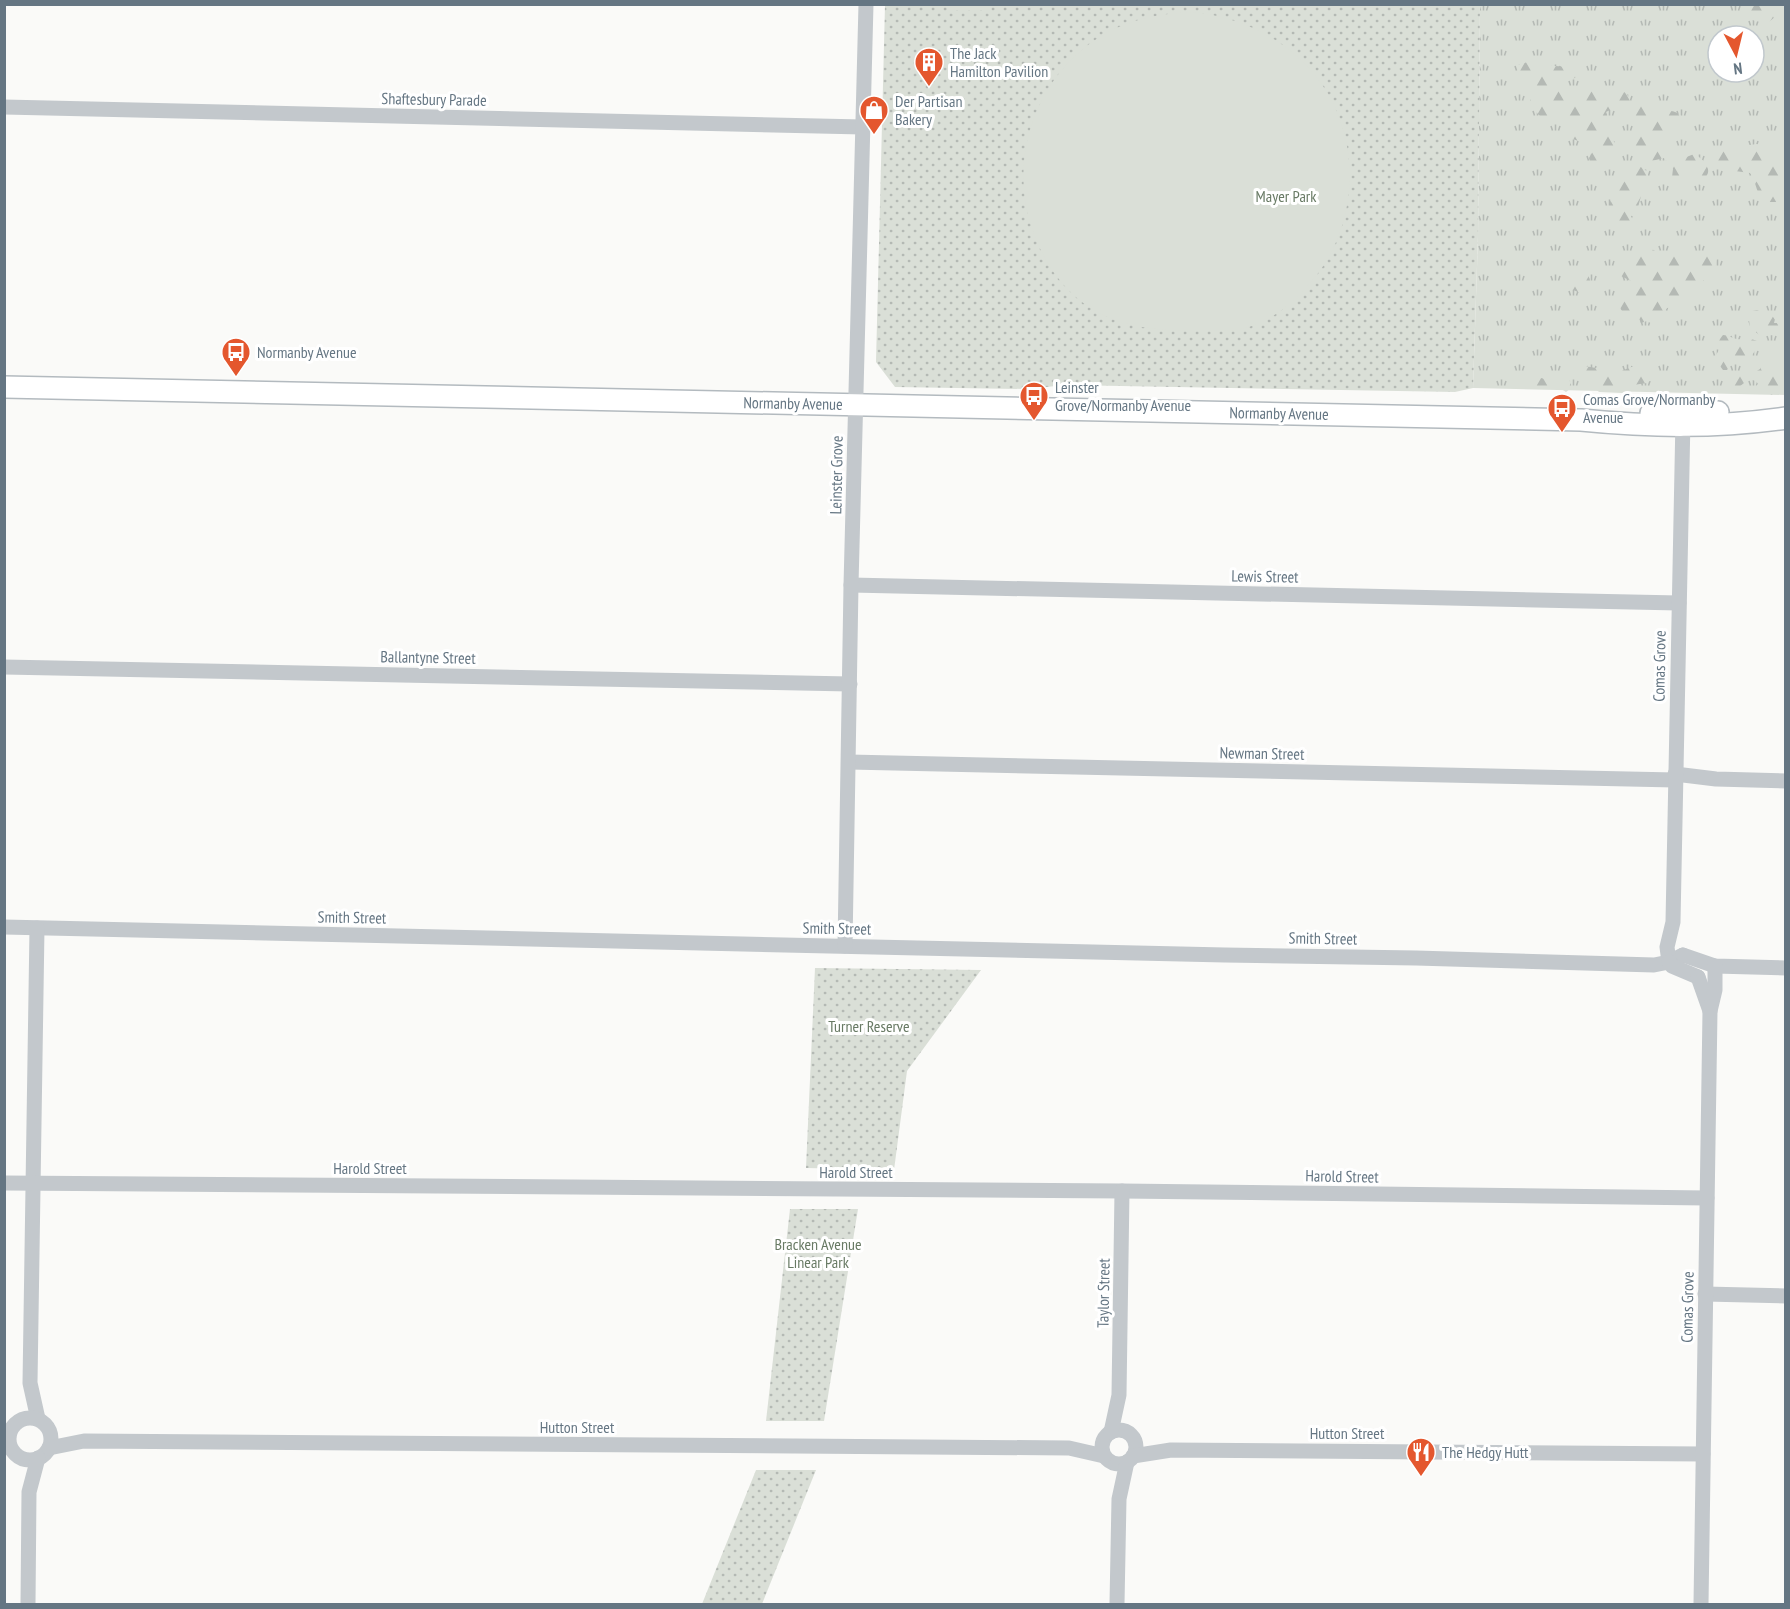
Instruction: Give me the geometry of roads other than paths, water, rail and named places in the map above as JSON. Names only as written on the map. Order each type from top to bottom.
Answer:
[{"type":"main road","name":"Normanby Avenue","points":[[4,387],[1581,420],[1683,419],[1745,412],[1785,417]]},
{"type":"street","name":"Leinster Grove","points":[[845,946],[851,585],[866,4]]},
{"type":"street","name":"Shaftesbury Parade","points":[[4,107],[863,127]]},
{"type":"street","name":"Comas Grove","points":[[1676,959],[1666,949],[1672,922],[1683,419]]},
{"type":"street","name":"Lewis Street","points":[[851,585],[1679,603]]},
{"type":"street","name":"Ballantyne Street","points":[[4,667],[850,684]]},
{"type":"street","name":"Newman Street","points":[[849,762],[1785,781]]},
{"type":"street","name":"Smith Street","points":[[4,927],[1648,964],[1676,959],[1715,966],[1785,968]]},
{"type":"street","points":[[37,927],[30,1383],[38,1419]]},
{"type":"street","points":[[1676,959],[1672,966],[1698,977],[1715,966]]},
{"type":"street","name":"Comas Grove","points":[[1701,1605],[1710,1011],[1715,990],[1715,966]]},
{"type":"street","name":"Comas Grove","points":[[1698,977],[1710,1011]]},
{"type":"street","name":"Harold Street","points":[[4,1183],[1122,1191],[1707,1198]]},
{"type":"street","name":"Taylor Street","points":[[1119,1436],[1122,1191]]},
{"type":"street","points":[[1705,1294],[1785,1296]]},
{"type":"street","points":[[30,1383],[9,1436],[12,1450],[30,1492]]},
{"type":"street","points":[[12,1450],[32,1460],[43,1453],[51,1443],[50,1430],[38,1419],[27,1418],[13,1427]]},
{"type":"street","name":"Hutton Street","points":[[50,1430],[84,1441]]},
{"type":"street","points":[[1117,1605],[1119,1499],[1136,1445],[1119,1436],[1102,1450],[1119,1499]]},
{"type":"street","name":"Hutton Street","points":[[43,1453],[84,1441],[1069,1448],[1119,1436],[1171,1450]]},
{"type":"street","name":"Hutton Street","points":[[1069,1448],[1107,1459]]},
{"type":"street","name":"Hutton Street","points":[[1130,1459],[1171,1450],[1703,1454]]},
{"type":"street","points":[[28,1605],[30,1492],[43,1453]]},
{"type":"street","points":[[1107,1459],[1116,1464],[1130,1459]]},
{"type":"place","name":"The Jack Hamilton Pavilion","points":[[929,88]]},
{"type":"place","name":"Der Partisan Bakery","points":[[874,136]]},
{"type":"place","name":"Normanby Avenue","points":[[236,378]]},
{"type":"place","name":"Leinster Grove/Normanby Avenue","points":[[1034,422]]},
{"type":"place","name":"Comas Grove/Normanby Avenue","points":[[1562,434]]},
{"type":"place","name":"The Hedgy Hutt","points":[[1421,1478]]},
{"type":"park label","name":"Mayer Park","points":[[1286,196]]},
{"type":"park label","name":"Turner Reserve","points":[[869,1026]]},
{"type":"park label","name":"Bracken Avenue Linear Park","points":[[818,1253]]}]
